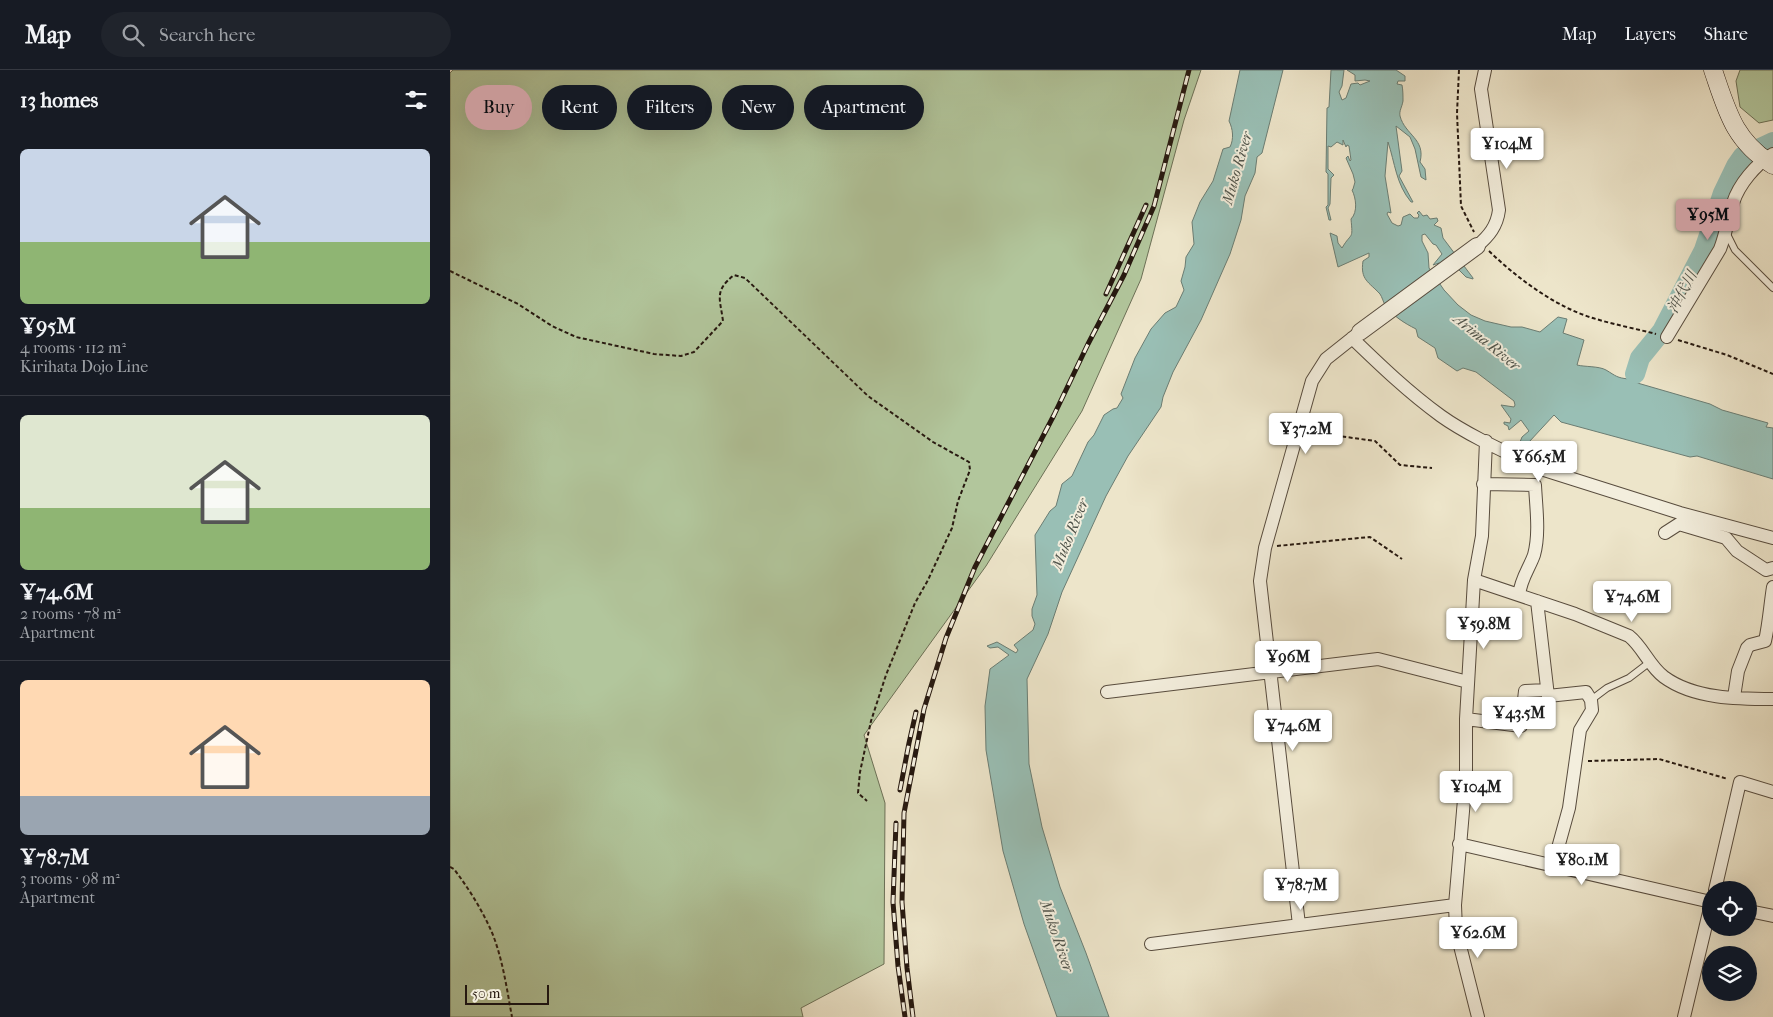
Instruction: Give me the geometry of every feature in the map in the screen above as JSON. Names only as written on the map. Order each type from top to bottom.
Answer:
[{"type":"main road","points":[[1714,70],[1724,103],[1740,137],[1768,159]]},
{"type":"street","points":[[1300,925],[1260,581],[1265,548],[1312,381],[1326,359],[1479,244],[1491,233],[1498,218],[1499,210],[1481,89],[1485,70]]},
{"type":"street","points":[[1665,336],[1720,249],[1734,200],[1747,178],[1768,159]]},
{"type":"street","points":[[1356,335],[1404,387],[1442,416],[1542,469],[1680,513],[1773,538]]},
{"type":"street","points":[[1478,1017],[1456,930],[1455,905],[1466,776],[1466,719],[1474,580],[1482,536],[1486,441]]},
{"type":"street","points":[[1483,484],[1535,484],[1537,522],[1535,549],[1521,583],[1519,595]]},
{"type":"street","points":[[1665,533],[1679,524],[1726,538],[1737,551],[1766,570],[1772,571]]},
{"type":"street","points":[[1474,580],[1575,614],[1629,636],[1664,677],[1684,688],[1712,695],[1773,699]]},
{"type":"street","points":[[1734,697],[1738,671],[1748,648],[1750,645],[1765,641],[1770,622],[1768,613],[1773,588]]},
{"type":"street","points":[[1537,601],[1548,696],[1586,692],[1591,700],[1592,710],[1580,730],[1569,808],[1553,866]]},
{"type":"street","points":[[1107,692],[1378,659],[1468,682]]},
{"type":"street","points":[[1466,719],[1521,726],[1525,691],[1547,690]]},
{"type":"street","points":[[1717,881],[1740,782],[1773,792]]},
{"type":"street","points":[[1459,844],[1702,901]]},
{"type":"street","points":[[1150,944],[1455,905]]},
{"type":"street","points":[[1757,913],[1773,916]]},
{"type":"street","points":[[1684,1017],[1703,936]]},
{"type":"lane","points":[[1726,231],[1735,250],[1773,288]]},
{"type":"lane","points":[[1591,700],[1607,688],[1629,678],[1650,662]]},
{"type":"path","points":[[1459,70],[1457,113],[1461,206],[1479,244],[1502,264],[1548,298],[1594,319],[1665,336],[1727,355],[1773,374]]},
{"type":"path","points":[[450,271],[518,304],[552,326],[576,337],[654,354],[680,356],[694,352],[723,321],[720,294],[724,283],[734,275],[745,278],[868,396],[933,442],[969,462],[970,470],[958,501],[952,528],[915,603],[886,675],[871,721],[860,772],[858,793],[867,801]]},
{"type":"path","points":[[1299,431],[1375,441],[1400,465],[1432,468]]},
{"type":"path","points":[[1265,548],[1370,536],[1402,559]]},
{"type":"path","points":[[1576,762],[1659,759],[1740,782]]},
{"type":"path","points":[[450,866],[469,889],[492,934],[501,962],[512,1017]]},
{"type":"green space","points":[[453,70],[1201,70],[1184,120],[1141,279],[1082,411],[986,566],[864,735],[885,803],[884,964],[801,1008],[803,1017],[450,1017],[450,73]]},
{"type":"green space","points":[[1740,70],[1773,70],[1773,120],[1759,123],[1740,107],[1736,81]]},
{"type":"water","name":"Muko River","points":[[1240,70],[1283,70],[1262,153],[1257,157],[1255,173],[1245,196],[1241,220],[1230,254],[1201,320],[1173,372],[1161,407],[1128,456],[1106,496],[1062,592],[1048,634],[1027,679],[1029,764],[1042,827],[1060,887],[1109,1017],[1057,1017],[1024,924],[1003,851],[986,750],[985,706],[990,669],[1009,655],[998,647],[990,648],[987,646],[997,642],[1016,653],[1018,650],[1014,645],[1033,630],[1035,624],[1032,609],[1037,595],[1035,535],[1050,511],[1056,506],[1062,484],[1072,476],[1088,442],[1094,435],[1104,415],[1117,408],[1123,398],[1121,394],[1135,358],[1151,329],[1165,313],[1176,307],[1184,290],[1181,281],[1186,257],[1194,244],[1192,222],[1200,202],[1213,181],[1223,149],[1230,147],[1232,141],[1229,121]]},
{"type":"water","name":"Arima River","points":[[1331,70],[1344,70],[1342,86],[1339,92],[1342,100],[1346,98],[1351,84],[1358,83],[1360,85],[1370,81],[1355,81],[1355,75],[1347,70],[1396,70],[1405,76],[1405,81],[1398,81],[1397,84],[1402,85],[1403,89],[1400,116],[1406,128],[1418,142],[1421,154],[1420,162],[1425,169],[1426,180],[1421,177],[1415,149],[1410,137],[1396,126],[1402,171],[1399,176],[1413,202],[1406,195],[1399,181],[1388,142],[1385,176],[1391,213],[1388,212],[1387,214],[1392,223],[1398,226],[1401,225],[1403,217],[1410,214],[1414,218],[1418,218],[1419,215],[1417,213],[1419,211],[1423,216],[1427,215],[1430,219],[1437,218],[1438,221],[1434,225],[1441,228],[1443,238],[1473,278],[1466,277],[1451,262],[1437,267],[1439,263],[1433,265],[1442,254],[1425,234],[1422,235],[1422,241],[1428,253],[1429,268],[1444,290],[1458,305],[1471,315],[1485,321],[1540,332],[1558,317],[1567,319],[1563,333],[1584,340],[1577,365],[1603,369],[1622,378],[1629,379],[1636,369],[1638,357],[1645,349],[1648,351],[1642,358],[1634,382],[1768,423],[1766,427],[1773,428],[1773,479],[1697,456],[1690,457],[1561,422],[1554,415],[1529,442],[1520,442],[1522,437],[1529,431],[1521,420],[1509,430],[1504,422],[1510,423],[1511,419],[1501,405],[1514,407],[1514,401],[1476,372],[1463,368],[1457,371],[1438,358],[1435,348],[1418,337],[1416,329],[1392,313],[1385,305],[1380,294],[1364,277],[1363,261],[1369,257],[1369,253],[1338,267],[1330,233],[1337,236],[1338,243],[1342,248],[1351,235],[1351,219],[1355,213],[1355,197],[1352,190],[1355,182],[1346,158],[1348,156],[1351,160],[1349,146],[1347,145],[1346,147],[1343,140],[1343,145],[1337,142],[1331,147],[1328,146],[1328,169],[1334,175],[1331,178],[1330,204],[1328,208],[1331,220],[1329,220],[1326,207],[1328,205],[1328,174],[1326,172],[1327,108],[1329,107]]},
{"type":"waterway","name":"沖代川","points":[[1635,374],[1640,358],[1662,331],[1704,250],[1723,193],[1736,166],[1743,156],[1773,142]]},
{"type":"railway","points":[[913,1017],[902,902],[904,813],[924,709],[946,638],[975,567],[1124,275],[1154,206],[1189,70]]},
{"type":"railway","points":[[1106,294],[1146,205]]},
{"type":"railway","points":[[900,790],[916,712]]},
{"type":"railway","points":[[896,823],[893,902],[898,966],[905,1017]]}]
